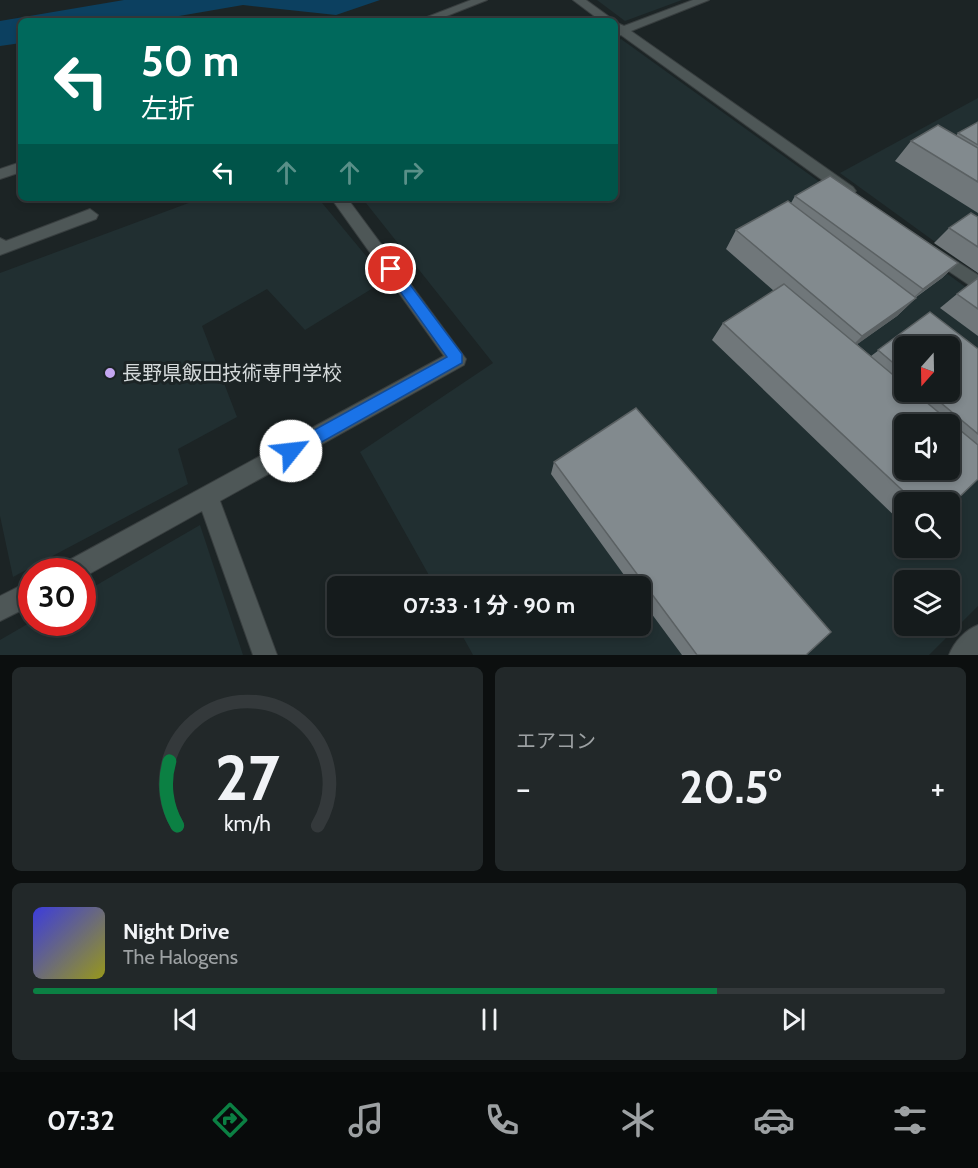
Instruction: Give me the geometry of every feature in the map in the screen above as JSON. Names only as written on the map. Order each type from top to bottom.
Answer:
[{"type":"street","points":[[431,18],[481,0]]},
{"type":"street","points":[[579,0],[605,18]]},
{"type":"street","points":[[618,29],[703,0]]},
{"type":"street","points":[[618,29],[863,202]]},
{"type":"street","points":[[0,174],[18,168]]},
{"type":"street","points":[[96,558],[457,358],[341,201]]},
{"type":"street","points":[[1,248],[90,216]]},
{"type":"street","points":[[920,243],[978,284]]},
{"type":"street","points":[[208,497],[265,655]]},
{"type":"street","points":[[0,609],[18,599]]},
{"type":"street","points":[[961,655],[978,637]]},
{"type":"shaded area","points":[[597,0],[682,0],[625,21]]},
{"type":"shaded area","points":[[621,39],[978,296],[978,606],[960,624],[960,570],[894,570],[894,636],[948,636],[929,655],[473,655],[463,636],[651,636],[651,576],[429,576],[360,452],[493,363],[364,201],[618,201],[618,40]]},
{"type":"shaded area","points":[[978,98],[978,273],[840,173]]},
{"type":"shaded area","name":"長野県飯田技術専門学校","points":[[194,201],[320,201],[386,280],[305,330],[267,289],[202,326],[237,417],[178,449],[188,484],[49,558],[18,558],[18,574],[13,577],[0,516],[0,273]]},
{"type":"shaded area","points":[[200,525],[243,655],[0,655],[0,640],[18,630],[18,636],[96,636],[96,585]]},
{"type":"water","points":[[124,0],[380,0],[336,15],[243,5],[167,18],[18,18],[18,43],[0,46],[0,21]]},
{"type":"building","points":[[978,122],[978,145],[958,133]]},
{"type":"building","points":[[938,125],[978,148],[978,182],[911,141]]},
{"type":"building","points":[[830,176],[958,263],[923,289],[795,196]]},
{"type":"building","points":[[788,201],[916,298],[862,336],[736,230]]},
{"type":"building","points":[[971,213],[978,217],[978,247],[949,228]]},
{"type":"building","points":[[978,278],[978,309],[957,294]]},
{"type":"building","points":[[784,284],[894,376],[894,402],[926,402],[941,414],[894,414],[894,480],[960,480],[960,430],[978,445],[978,479],[960,496],[960,492],[904,492],[723,323]]},
{"type":"building","points":[[930,312],[978,349],[978,434],[960,419],[960,414],[954,414],[940,402],[960,402],[960,336],[897,336]]},
{"type":"building","points":[[894,338],[894,364],[878,350]]},
{"type":"building","points":[[636,408],[831,632],[806,655],[697,655],[651,593],[651,576],[638,576],[554,462]]},
{"type":"place","name":"長野県飯田技術専門学校","points":[[110,373]]},
{"type":"route","points":[[291,451],[457,358],[391,269]]}]
